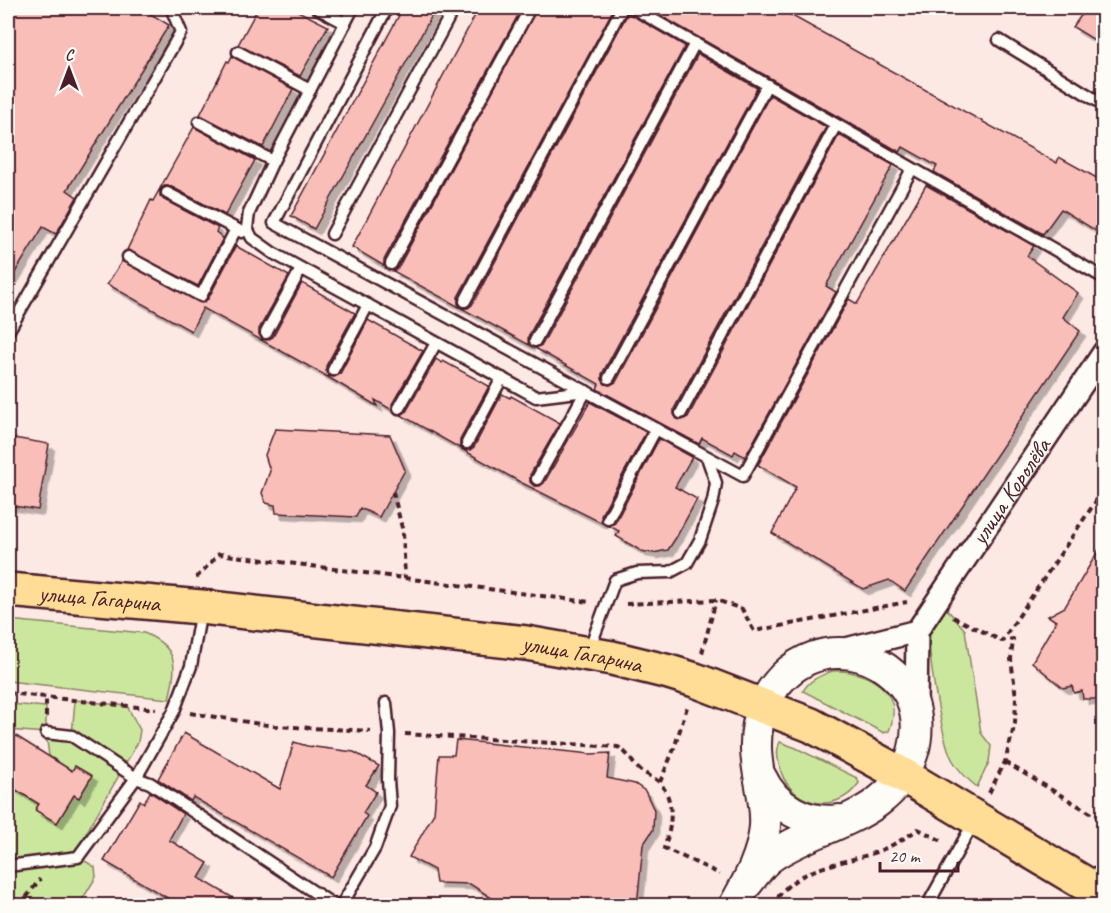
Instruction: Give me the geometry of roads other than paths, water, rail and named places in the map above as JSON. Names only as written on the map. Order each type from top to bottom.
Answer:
[{"type":"main road","name":"улица Гагарина","points":[[8,590],[199,593],[588,653],[678,675],[811,725],[903,775],[976,819],[1099,883]]},
{"type":"main road","points":[[834,652],[867,657],[886,669],[905,688],[916,714],[915,746],[903,775],[876,805],[798,839],[769,858],[739,896],[757,860],[765,826],[756,745],[763,706],[774,685],[786,672],[801,662],[820,655],[834,652]]},
{"type":"main road","points":[[760,775],[765,788],[789,810],[801,816],[829,822],[848,819]]},
{"type":"street","name":"улица Королёва","points":[[917,631],[1104,352]]},
{"type":"street","points":[[834,652],[917,631],[916,714]]},
{"type":"lane","points":[[9,330],[180,32],[172,10],[174,8]]},
{"type":"lane","points":[[317,8],[345,22]]},
{"type":"lane","points":[[252,238],[247,228],[247,220],[273,161],[352,8]]},
{"type":"lane","points":[[387,8],[273,223],[743,476],[912,169]]},
{"type":"lane","points":[[332,234],[454,8]]},
{"type":"lane","points":[[391,264],[530,8]]},
{"type":"lane","points":[[465,302],[622,8]]},
{"type":"lane","points":[[633,8],[1104,278]]},
{"type":"lane","points":[[999,40],[1104,105]]},
{"type":"lane","points":[[535,341],[695,43]]},
{"type":"lane","points":[[238,52],[310,90]]},
{"type":"lane","points":[[609,378],[767,85]]},
{"type":"lane","points":[[199,122],[273,161]]},
{"type":"lane","points":[[681,413],[836,125]]},
{"type":"lane","points":[[167,193],[236,229],[301,269],[536,397],[586,391]]},
{"type":"lane","points":[[128,257],[201,296],[236,229]]},
{"type":"lane","points":[[266,333],[301,269]]},
{"type":"lane","points":[[333,370],[368,305]]},
{"type":"lane","points":[[399,408],[436,342]]},
{"type":"lane","points":[[467,443],[502,378]]},
{"type":"lane","points":[[537,479],[586,391]]},
{"type":"lane","points":[[608,519],[656,429]]},
{"type":"lane","points":[[588,653],[615,580],[636,573],[670,572],[687,563],[700,540],[713,501],[716,483],[707,457]]},
{"type":"lane","points":[[8,866],[78,857],[136,778],[174,711],[191,666],[199,593]]},
{"type":"lane","points":[[341,906],[375,848],[390,806],[389,733],[386,703]]},
{"type":"lane","points":[[46,733],[72,736],[136,778],[150,783],[335,906]]},
{"type":"lane","points":[[927,906],[976,819]]}]
